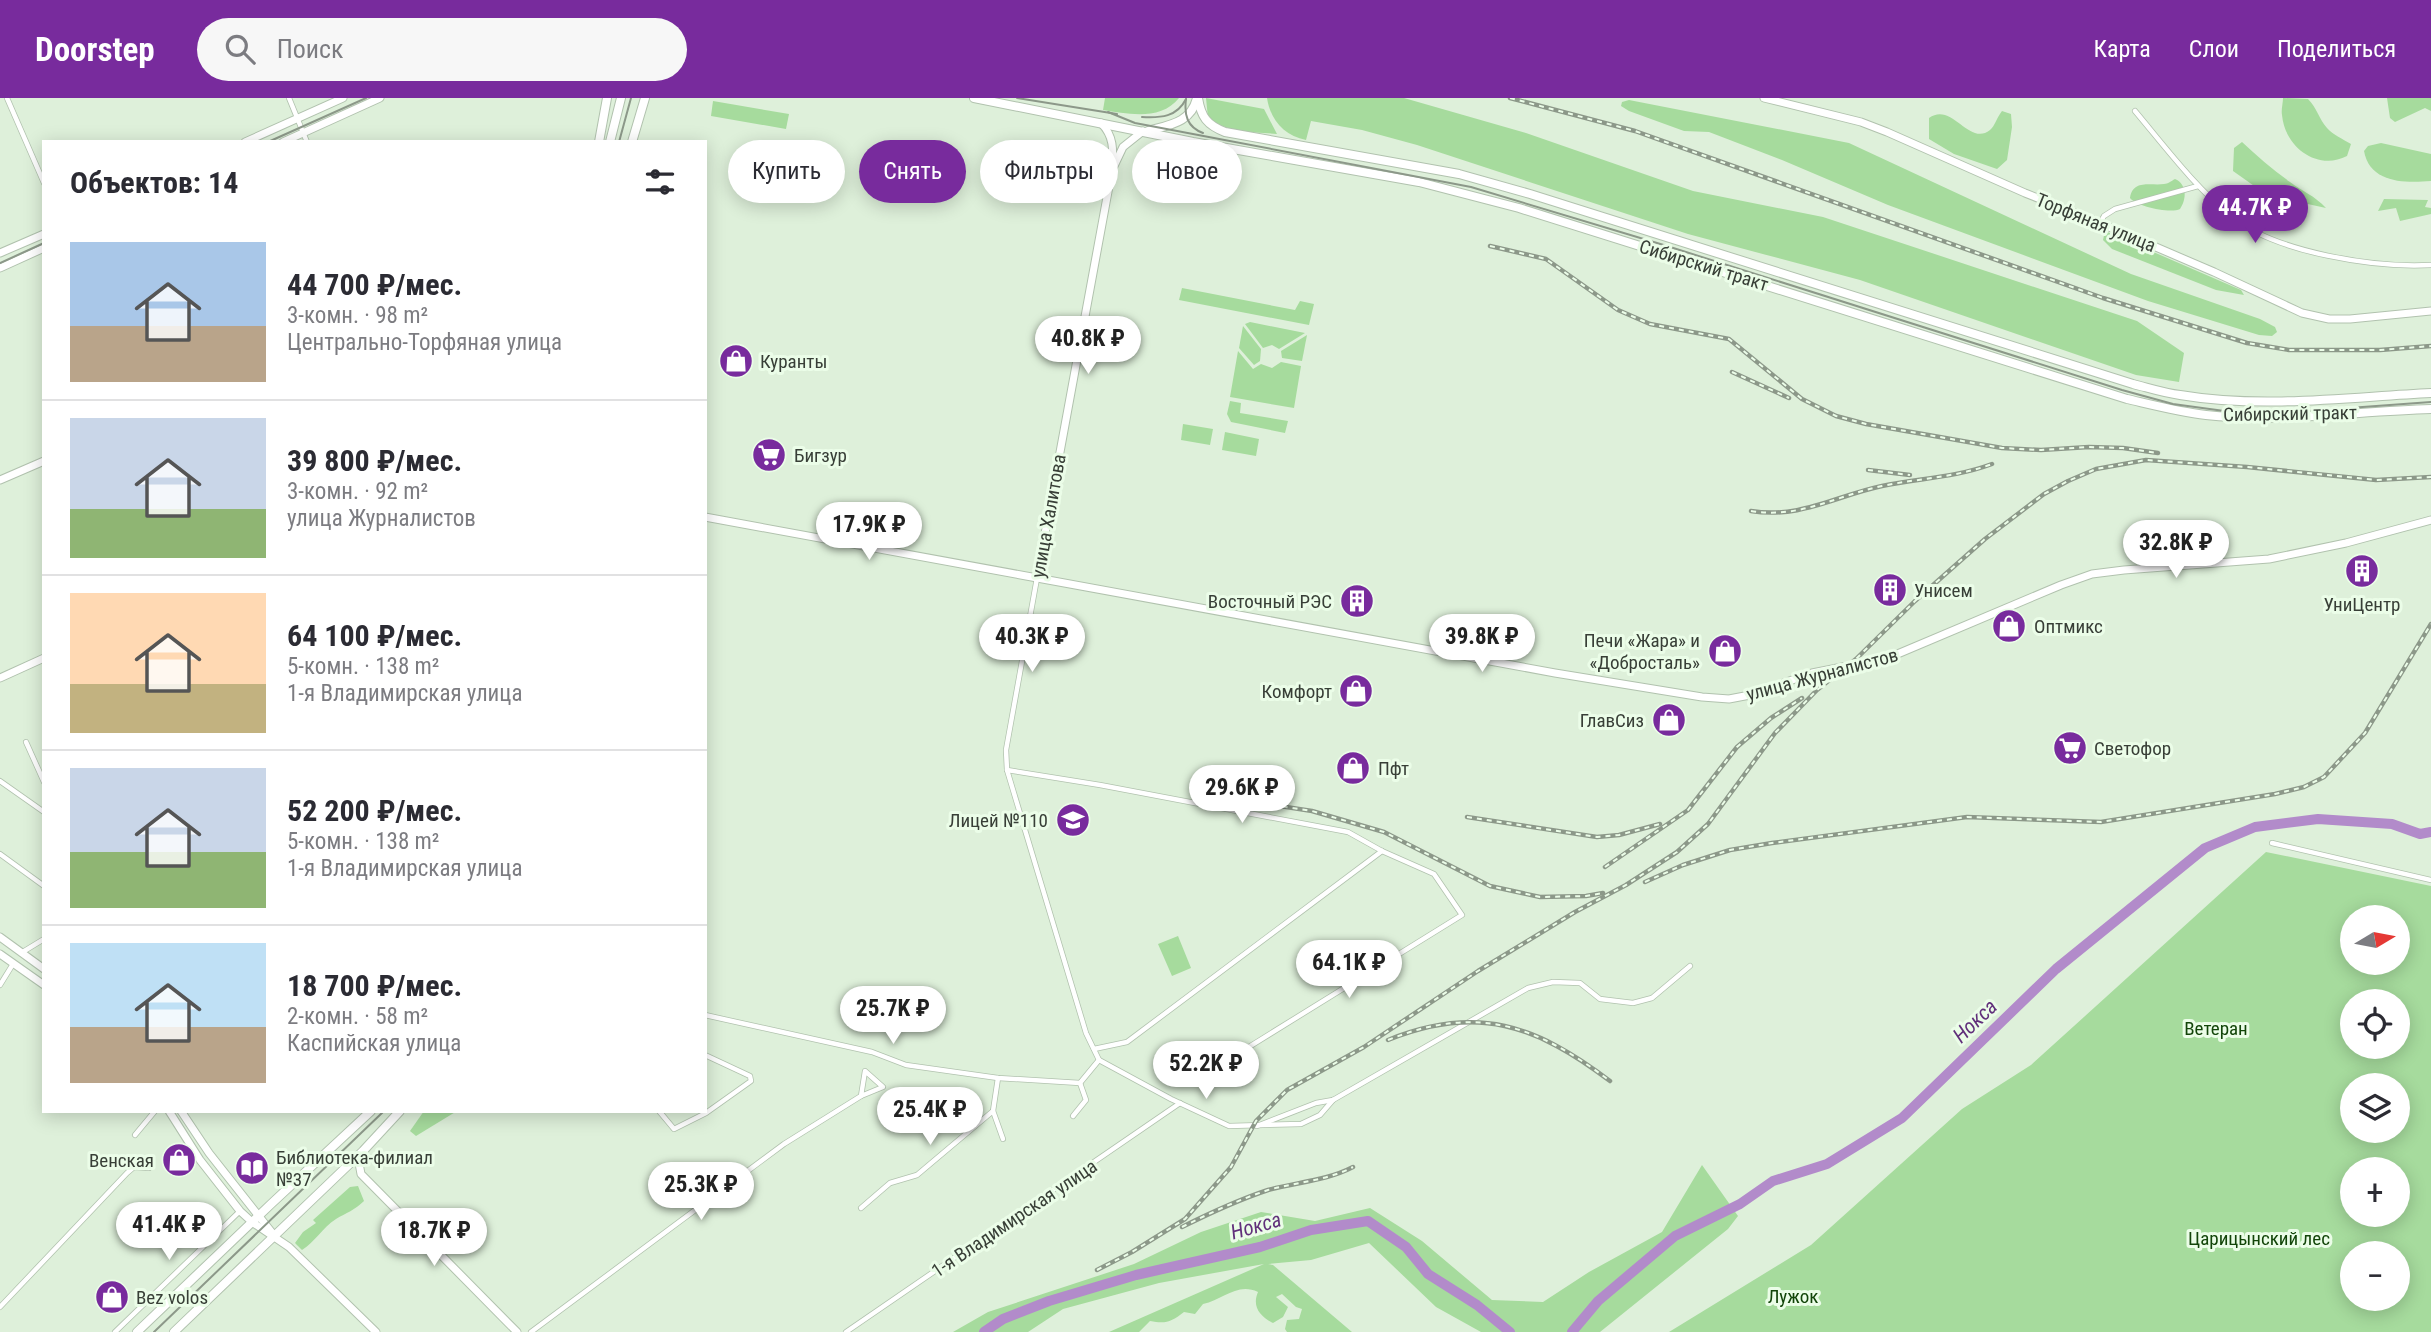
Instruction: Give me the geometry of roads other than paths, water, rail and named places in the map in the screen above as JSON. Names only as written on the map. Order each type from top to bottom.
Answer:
[{"type":"main road","points":[[599,140],[607,98]]},
{"type":"main road","points":[[610,140],[621,98]]},
{"type":"main road","points":[[633,140],[645,98]]},
{"type":"main road","name":"Сибирский тракт","points":[[974,98],[1419,183],[1519,208],[2162,407],[2205,414],[2255,417],[2431,409]]},
{"type":"main road","points":[[1144,131],[1180,122],[1189,116],[1198,98]]},
{"type":"main road","name":"Сибирский тракт","points":[[1198,98],[1207,123],[1225,132],[1459,174],[2133,384],[2178,395],[2231,401],[2294,401],[2431,393]]},
{"type":"main road","points":[[137,1332],[369,1113]]},
{"type":"main road","points":[[174,1332],[363,1151],[398,1113]]},
{"type":"street","points":[[7,98],[42,178]]},
{"type":"street","points":[[289,98],[306,140]]},
{"type":"street","points":[[250,140],[343,98]]},
{"type":"street","points":[[287,140],[380,98]]},
{"type":"street","name":"Торфяная улица","points":[[1764,98],[1861,122],[2100,223],[2302,313],[2350,320],[2431,311]]},
{"type":"street","points":[[2135,111],[2198,186],[2234,219],[2279,243],[2392,265],[2431,265]]},
{"type":"street","points":[[1101,123],[1111,140]]},
{"type":"street","points":[[1118,157],[1123,147],[1144,131]]},
{"type":"street","points":[[2100,223],[2104,216],[2115,209],[2198,186]]},
{"type":"street","name":"улица Халитова","points":[[1100,1060],[1086,1033],[1007,770],[1006,750],[1106,203]]},
{"type":"street","points":[[0,254],[42,235]]},
{"type":"street","points":[[0,268],[42,249]]},
{"type":"street","points":[[0,480],[42,461]]},
{"type":"street","name":"улица Журналистов","points":[[707,517],[1555,673],[1703,698],[1729,699],[1750,695],[1812,673],[1888,658],[2061,585],[2098,573],[2280,557],[2431,520]]},
{"type":"street","points":[[0,678],[42,659]]},
{"type":"street","points":[[26,742],[42,778]]},
{"type":"street","points":[[1007,770],[1348,832],[1382,851],[1434,874],[1462,915],[1223,1063]]},
{"type":"street","points":[[0,781],[42,811]]},
{"type":"street","points":[[2272,843],[2431,880]]},
{"type":"street","points":[[1094,1049],[1127,1042],[1382,851]]},
{"type":"street","points":[[0,854],[42,885]]},
{"type":"street","points":[[0,937],[42,968]]},
{"type":"street","points":[[0,985],[21,953],[42,940]]},
{"type":"street","points":[[0,954],[42,984]]},
{"type":"street","points":[[1080,1083],[1100,1060],[1229,1126],[1301,1124],[1320,1115],[1333,1100],[1528,988],[1553,982],[1580,983],[1600,999],[1633,1003],[1651,998],[1690,966]]},
{"type":"street","points":[[707,1015],[872,1052],[906,1065],[998,1078],[1080,1083]]},
{"type":"street","points":[[707,1056],[750,1076],[751,1081],[707,1112]]},
{"type":"street","points":[[531,1332],[785,1144],[861,1096],[883,1087],[865,1071],[861,1096]]},
{"type":"street","points":[[998,1078],[993,1111],[1003,1139]]},
{"type":"street","points":[[1073,1116],[1086,1100],[1080,1083]]},
{"type":"street","points":[[1257,1126],[1316,1103],[1333,1100]]},
{"type":"street","name":"1-я Владимирская улица","points":[[846,1332],[1180,1103]]},
{"type":"street","points":[[861,1208],[890,1183],[917,1175],[993,1111]]},
{"type":"street","points":[[135,1136],[153,1113]]},
{"type":"street","points":[[170,1113],[200,1160],[240,1211],[255,1218]]},
{"type":"street","points":[[182,1113],[255,1218],[289,1247],[373,1331]]},
{"type":"street","points":[[661,1113],[674,1129],[706,1113]]},
{"type":"street","points":[[363,1151],[359,1163],[361,1174],[517,1332]]},
{"type":"street","points":[[0,1307],[127,1173],[134,1167],[149,1168]]},
{"type":"street","points":[[115,1332],[240,1211]]},
{"type":"waterway","name":"Нокса","points":[[1572,1332],[1598,1301],[1675,1236],[1740,1204],[1773,1181],[1827,1164],[1902,1118],[2056,969],[2205,848],[2255,827],[2318,819],[2392,824],[2420,834],[2431,832]]},
{"type":"waterway","name":"Нокса","points":[[984,1332],[1003,1319],[1049,1301],[1136,1275],[1260,1247],[1311,1230],[1368,1221],[1406,1247],[1428,1274],[1477,1305],[1510,1332]]},
{"type":"tram line","points":[[272,140],[366,98]]},
{"type":"tram line","points":[[620,140],[631,98]]},
{"type":"tram line","points":[[1017,98],[1117,114]]},
{"type":"tram line","points":[[1186,99],[1188,120],[1203,133]]},
{"type":"tram line","points":[[1142,117],[1173,113],[1186,99]]},
{"type":"tram line","points":[[1108,112],[1135,123],[1471,187],[2173,404],[2239,413],[2294,412],[2431,402]]},
{"type":"tram line","points":[[0,263],[42,244]]},
{"type":"tram line","points":[[154,1332],[382,1113]]},
{"type":"railway","points":[[1510,98],[1635,131],[2103,298],[2247,343],[2289,350],[2380,350],[2431,346]]},
{"type":"railway","points":[[1490,246],[1546,259],[1618,310],[1650,324],[1729,339],[1802,399],[1836,416],[1866,424],[2002,448],[2123,448],[2158,453]]},
{"type":"railway","points":[[1732,372],[1789,398]]},
{"type":"railway","points":[[1097,1270],[1185,1219],[1231,1167],[1256,1121],[1287,1090],[1364,1047],[1478,971],[1575,912],[1626,885],[1677,852],[1708,824],[1775,733],[1817,690],[1856,659],[1915,601],[1985,539],[2044,494],[2096,469],[2146,460],[2376,480],[2431,477]]},
{"type":"railway","points":[[1751,511],[1769,513],[1802,509],[1865,490],[1951,475],[1992,464]]},
{"type":"railway","points":[[1868,470],[1910,475]]},
{"type":"railway","points":[[1645,882],[1683,865],[1730,850],[1772,843],[1967,817],[2101,822],[2304,787],[2324,777],[2365,733],[2431,624]]},
{"type":"railway","points":[[1605,867],[1688,810],[1737,747],[1771,718],[1802,698]]},
{"type":"railway","points":[[1253,802],[1312,811],[1384,832],[1490,886],[1540,897],[1603,893]]},
{"type":"railway","points":[[1467,817],[1597,837],[1619,835],[1660,824]]},
{"type":"railway","points":[[1388,1040],[1420,1029],[1450,1023],[1478,1022],[1505,1026],[1557,1046],[1610,1081]]},
{"type":"railway","points":[[1182,1227],[1257,1194],[1322,1178],[1353,1167]]},
{"type":"place","name":"Куранты","points":[[736,361]]},
{"type":"place","name":"Бигзур","points":[[769,455]]},
{"type":"place","name":"УниЦентр","points":[[2362,571]]},
{"type":"place","name":"Унисем","points":[[1890,590]]},
{"type":"place","name":"Восточный РЭС","points":[[1357,601]]},
{"type":"place","name":"Оптмикс","points":[[2009,626]]},
{"type":"place","name":"Печи «Жара» и «Добросталь»","points":[[1725,651]]},
{"type":"place","name":"Комфорт","points":[[1356,691]]},
{"type":"place","name":"ГлавСиз","points":[[1669,720]]},
{"type":"place","name":"Светофор","points":[[2070,748]]},
{"type":"place","name":"Пфт","points":[[1353,768]]},
{"type":"place","name":"Лицей №110","points":[[1073,820]]},
{"type":"place","name":"Венская","points":[[179,1160]]},
{"type":"place","name":"Библиотека-филиал №37","points":[[252,1168]]},
{"type":"place","name":"Bez volos","points":[[112,1297]]},
{"type":"park label","name":"Ветеран","points":[[2216,1028]]},
{"type":"park label","name":"Царицынский лес","points":[[2259,1238]]},
{"type":"park label","name":"Лужок","points":[[1793,1296]]}]
